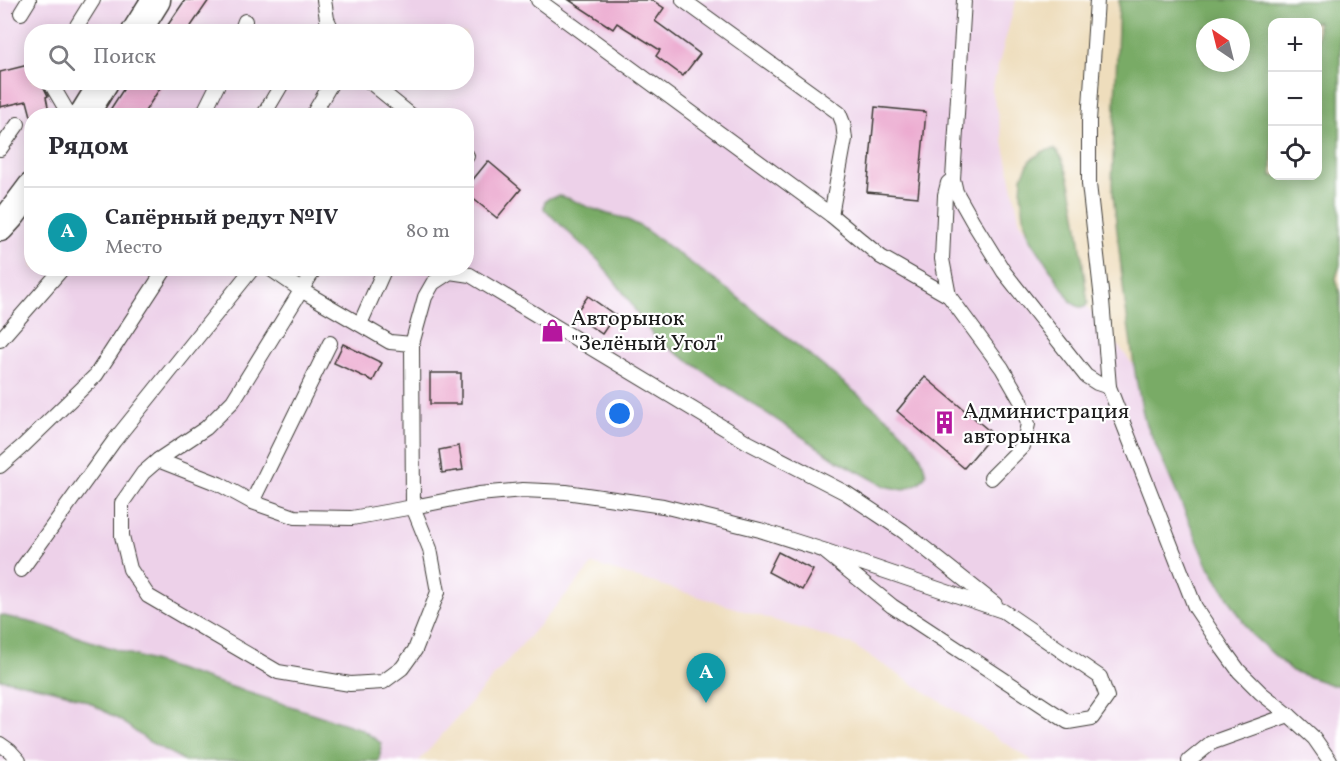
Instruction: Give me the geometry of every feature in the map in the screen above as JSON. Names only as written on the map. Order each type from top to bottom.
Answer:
[{"type":"street","points":[[141,24],[156,0]]},
{"type":"street","points":[[88,108],[99,90]]},
{"type":"street","points":[[4,216],[24,195]]},
{"type":"lane","points":[[21,13],[29,0]]},
{"type":"lane","points":[[78,24],[93,0]]},
{"type":"lane","points":[[324,0],[330,24]]},
{"type":"lane","points":[[538,0],[831,215],[881,257],[949,296],[1002,368],[1021,401],[1028,424],[1023,446],[991,478]]},
{"type":"lane","points":[[682,0],[839,113],[843,123],[844,139],[831,215]]},
{"type":"lane","points":[[964,0],[953,179],[956,192],[1004,272],[1086,375],[1097,383],[1109,387]]},
{"type":"lane","points":[[1097,0],[1089,121],[1089,184],[1109,387],[1195,607],[1222,650],[1239,671],[1314,738],[1330,761]]},
{"type":"lane","points":[[55,90],[65,108]]},
{"type":"lane","points":[[206,108],[215,90]]},
{"type":"lane","points":[[268,108],[278,90]]},
{"type":"lane","points":[[317,108],[327,90]]},
{"type":"lane","points":[[380,90],[402,108]]},
{"type":"lane","points":[[0,149],[18,124]]},
{"type":"lane","points":[[949,296],[942,259],[945,195],[948,183],[953,179]]},
{"type":"lane","points":[[0,340],[56,276]]},
{"type":"lane","points":[[0,466],[96,375],[161,276]]},
{"type":"lane","points":[[21,570],[114,441],[247,276]]},
{"type":"lane","points":[[281,276],[390,342],[412,344]]},
{"type":"lane","points":[[310,276],[233,402],[206,428],[143,473],[122,503],[122,536],[130,569],[148,596],[278,672],[350,684],[383,682],[402,668],[415,650],[438,592],[430,549],[413,507],[412,344],[425,297],[433,283],[444,276]]},
{"type":"lane","points":[[360,324],[381,276]]},
{"type":"lane","points":[[472,276],[749,443],[846,493],[903,531],[1003,611],[1100,677],[1107,697],[1092,718],[1068,722],[892,606],[823,550]]},
{"type":"lane","points":[[252,501],[330,343]]},
{"type":"lane","points":[[159,460],[219,484],[252,501],[295,517],[352,518],[490,493],[523,490],[566,492],[663,506],[760,530],[1003,611]]},
{"type":"lane","points":[[1189,761],[1211,743],[1289,715]]},
{"type":"lane","points":[[0,744],[19,761]]},
{"type":"shaded area","name":"Авторынок \"Зелёный Угол\"","points":[[0,0],[1016,0],[992,89],[1020,222],[1154,391],[1340,679],[1340,761],[1033,761],[851,644],[593,564],[419,761],[0,761]]},
{"type":"green space","points":[[1119,0],[1340,0],[1340,265],[1336,278],[1340,295],[1340,685],[1332,685],[1292,671],[1251,634],[1208,565],[1144,418],[1124,295],[1112,184]]},
{"type":"green space","points":[[1054,149],[1061,158],[1073,195],[1088,303],[1085,307],[1072,303],[1030,238],[1025,223],[1021,193],[1022,177],[1030,160],[1044,151]]},
{"type":"green space","points":[[560,196],[624,218],[640,226],[735,295],[892,422],[918,452],[926,475],[919,483],[903,490],[885,486],[837,460],[657,340],[599,261],[544,209],[546,200]]},
{"type":"green space","points":[[0,615],[38,624],[361,729],[381,743],[380,759],[378,761],[185,761],[148,741],[89,702],[66,693],[0,679]]},
{"type":"building","points":[[185,0],[209,0],[192,24],[168,24]]},
{"type":"building","points":[[569,0],[652,0],[664,8],[655,21],[700,54],[683,76],[656,56],[660,50],[617,23],[613,29]]},
{"type":"building","points":[[24,66],[24,90],[45,90],[48,96],[46,97],[48,108],[29,108],[27,101],[0,107],[0,72]]},
{"type":"building","points":[[123,90],[159,90],[147,108],[111,108]]},
{"type":"building","points":[[875,107],[926,112],[918,197],[867,192]]},
{"type":"building","points":[[488,161],[521,189],[497,218],[474,199],[474,178]]},
{"type":"building","points":[[588,296],[615,315],[602,334],[574,315]]},
{"type":"building","points":[[343,344],[382,363],[373,381],[334,363]]},
{"type":"building","points":[[430,373],[461,373],[461,404],[430,404]]},
{"type":"building","name":"Администрация авторынка","points":[[925,377],[993,434],[964,468],[897,411]]},
{"type":"building","points":[[459,446],[463,470],[442,473],[439,450]]},
{"type":"building","points":[[778,552],[813,570],[802,590],[768,572]]},
{"type":"place","name":"Авторынок \"Зелёный Угол\"","points":[[553,330]]},
{"type":"place","name":"Администрация авторынка","points":[[945,423]]},
{"type":"place","name":"Сапёрный редут №IV","points":[[706,703]]}]
